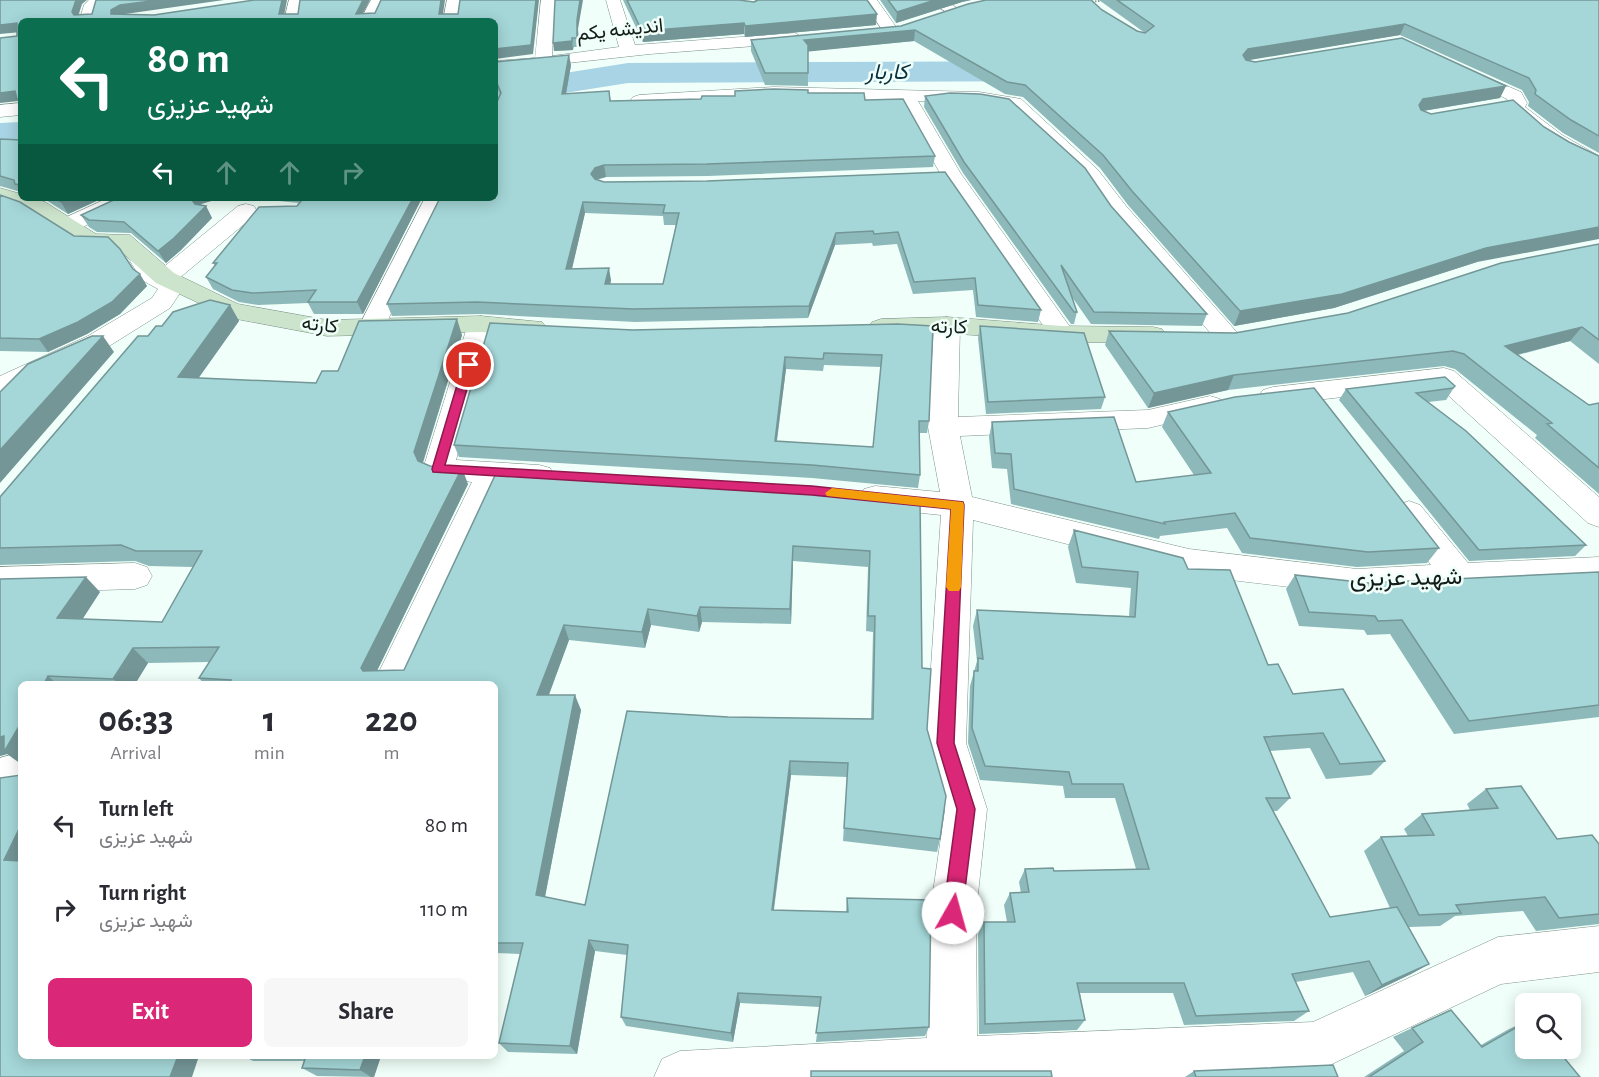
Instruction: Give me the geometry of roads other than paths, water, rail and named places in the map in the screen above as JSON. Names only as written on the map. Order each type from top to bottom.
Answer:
[{"type":"street","points":[[88,18],[92,5],[98,0]]},
{"type":"street","points":[[293,18],[296,0]]},
{"type":"street","points":[[369,18],[378,0]]},
{"type":"street","points":[[451,18],[454,0]]},
{"type":"street","points":[[543,62],[548,0]]},
{"type":"street","points":[[613,0],[628,51]]},
{"type":"street","points":[[869,0],[891,31]]},
{"type":"street","points":[[932,0],[954,11]]},
{"type":"street","points":[[933,19],[973,6]]},
{"type":"street","points":[[868,32],[891,31],[911,26]]},
{"type":"street","name":"اندیشه یکم","points":[[498,66],[628,51],[714,44],[741,45],[812,37]]},
{"type":"street","points":[[1452,67],[1515,96],[1518,103]]},
{"type":"street","points":[[639,101],[774,92],[907,97],[951,175],[1062,333]]},
{"type":"street","name":"کارته","points":[[863,327],[947,325],[1062,333],[1239,335],[1118,211],[1091,174],[1014,102],[979,98],[907,97]]},
{"type":"street","points":[[1494,107],[1518,103]]},
{"type":"street","points":[[1518,103],[1515,108],[1555,141],[1580,156],[1599,163]]},
{"type":"street","points":[[0,111],[18,109]]},
{"type":"street","points":[[928,176],[951,175]]},
{"type":"street","name":"کارته","points":[[0,194],[18,200]]},
{"type":"street","name":"کارته","points":[[20,201],[37,207],[91,241],[122,240],[165,278],[231,310],[327,328],[481,324],[553,328]]},
{"type":"street","points":[[66,226],[120,201]]},
{"type":"street","points":[[371,328],[434,201]]},
{"type":"street","points":[[211,210],[270,210]]},
{"type":"street","points":[[165,278],[246,211]]},
{"type":"street","points":[[0,387],[97,342],[161,303],[172,287],[151,275],[134,249]]},
{"type":"street","points":[[135,348],[142,339],[184,317],[220,305]]},
{"type":"street","points":[[481,324],[438,469],[562,477]]},
{"type":"street","points":[[947,325],[943,427],[958,505],[945,743],[966,809],[953,913],[952,1070]]},
{"type":"street","points":[[943,427],[1148,419],[1244,399],[1444,377],[1599,515]]},
{"type":"street","points":[[1314,391],[1335,418]]},
{"type":"street","points":[[393,681],[491,474]]},
{"type":"street","points":[[1391,490],[1459,577]]},
{"type":"street","name":"شهید عزیزی","points":[[846,494],[958,505],[1189,562],[1357,582],[1599,570]]},
{"type":"street","points":[[0,580],[135,576]]},
{"type":"street","points":[[0,777],[18,772]]},
{"type":"street","points":[[680,1077],[952,1070],[1315,1047],[1498,961],[1599,949]]},
{"type":"waterway","name":"کاربار","points":[[498,94],[628,73],[1053,71]]},
{"type":"waterway","name":"کاربار","points":[[0,134],[18,133]]}]
